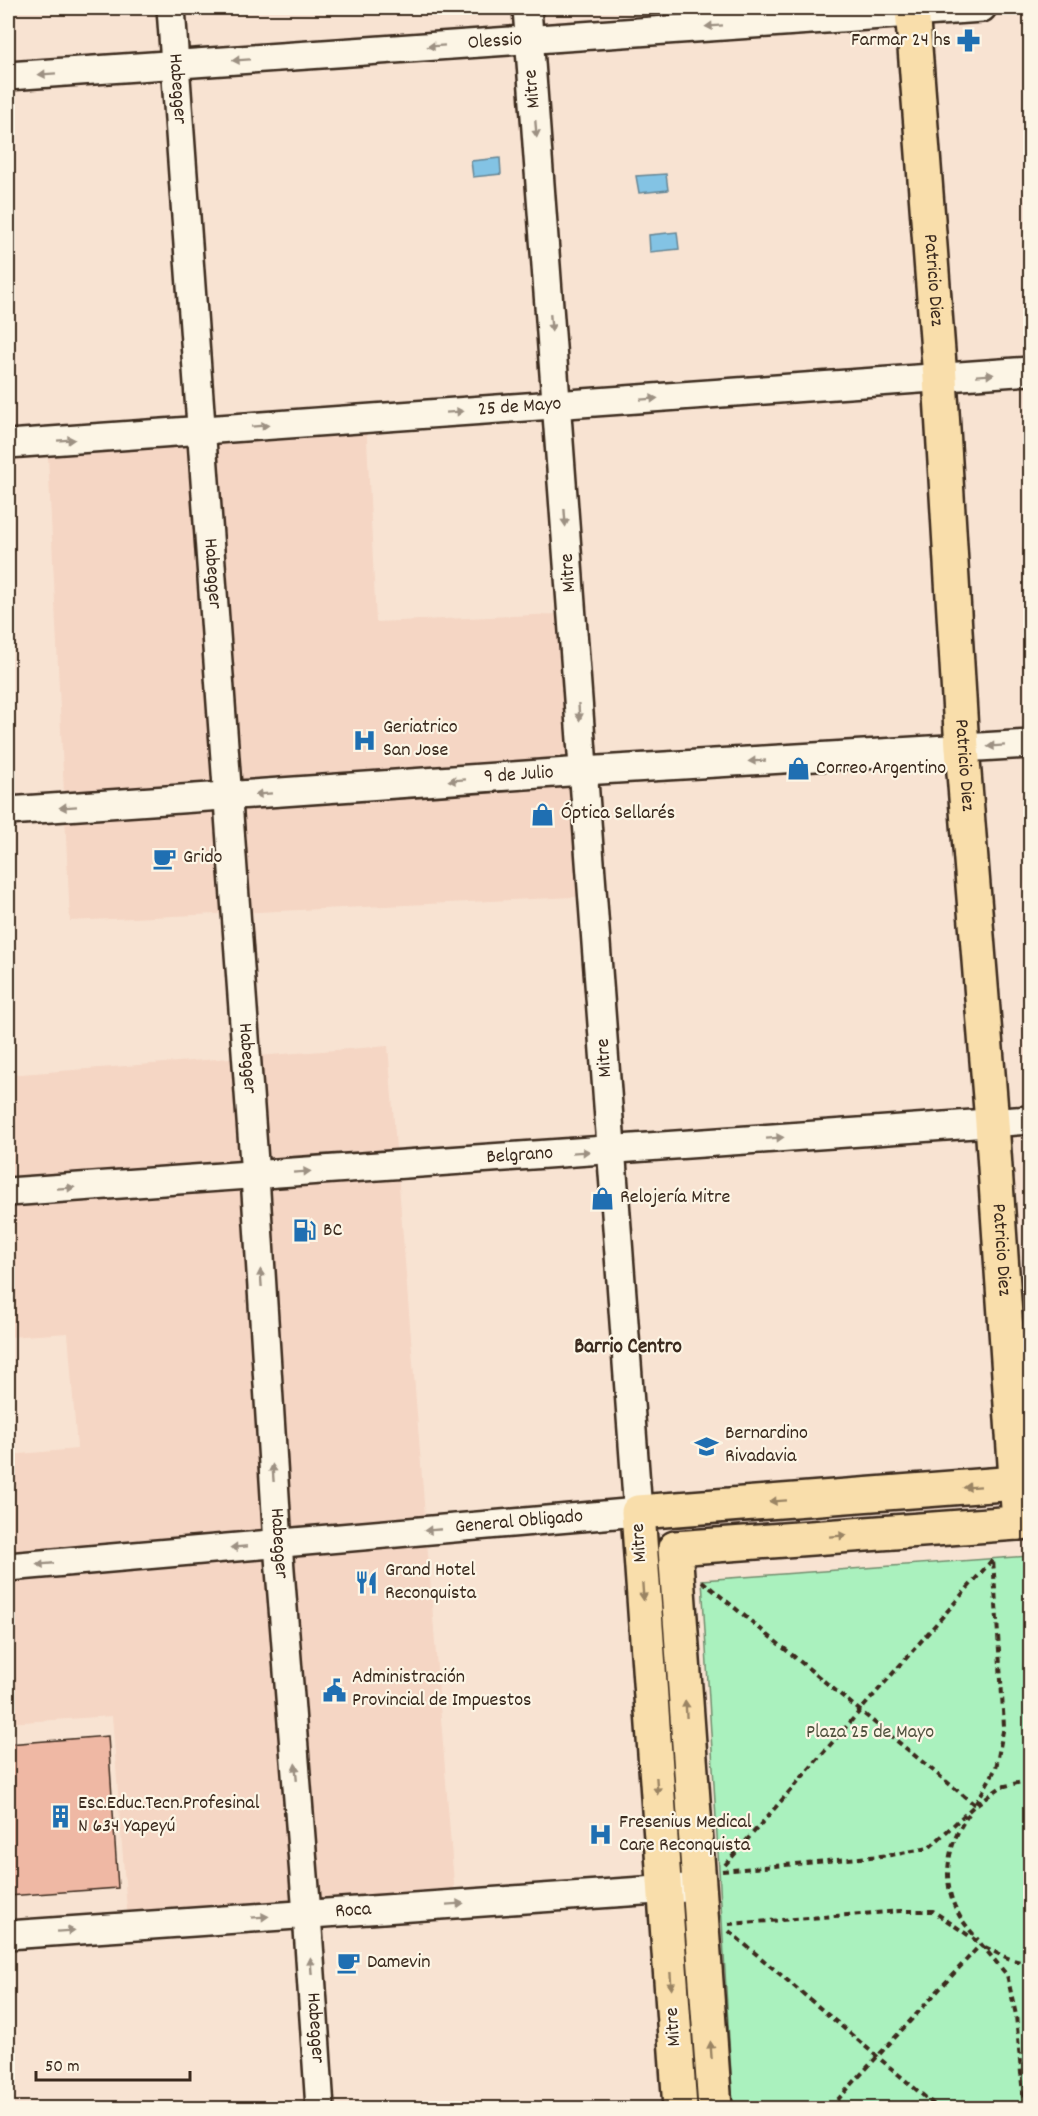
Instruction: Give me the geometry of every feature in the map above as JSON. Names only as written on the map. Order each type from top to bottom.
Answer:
[{"type":"main road","name":"Patricio Diez","points":[[912,10],[940,378],[962,748],[1024,1483],[1025,1522]]},
{"type":"main road","name":"General Obligado","points":[[638,1512],[1024,1483]]},
{"type":"main road","name":"Mitre","points":[[638,1512],[680,2109]]},
{"type":"main road","name":"Mitre","points":[[715,2109],[675,1548],[1025,1522]]},
{"type":"street","name":"Habegger","points":[[171,8],[255,1176],[278,1544],[308,1914],[321,2109]]},
{"type":"street","name":"Mitre","points":[[527,8],[638,1512]]},
{"type":"street","name":"Olessio","points":[[8,76],[912,10],[982,8]]},
{"type":"street","name":"25 de Mayo","points":[[8,444],[1030,371]]},
{"type":"street","name":"9 de Julio","points":[[8,811],[583,771],[1030,744]]},
{"type":"street","name":"Belgrano","points":[[8,1192],[1030,1120]]},
{"type":"street","name":"General Obligado","points":[[8,1567],[638,1512]]},
{"type":"street","name":"Roca","points":[[8,1935],[699,1887]]},
{"type":"path","points":[[1024,2109],[1016,2015],[1007,1975],[957,1912],[948,1885],[949,1856],[958,1828],[975,1805],[996,1767],[1004,1726],[993,1558],[719,1871],[891,1855],[929,1848],[975,1805],[1001,1787],[1030,1780]]},
{"type":"path","points":[[702,1580],[975,1805]]},
{"type":"path","points":[[938,2109],[722,1925],[901,1911],[933,1911],[996,1953],[1030,1963]]},
{"type":"path","points":[[830,2109],[981,1944]]},
{"type":"shaded area","points":[[366,419],[376,622],[580,613],[594,896],[70,921],[47,434]]},
{"type":"shaded area","points":[[388,1046],[455,1896],[128,1922],[112,1716],[8,1723],[8,1455],[77,1449],[68,1333],[8,1337],[8,1075]]},
{"type":"green space","name":"Plaza 25 de Mayo","points":[[1030,1556],[1030,2108],[733,2108],[702,1580]]},
{"type":"water","points":[[500,158],[501,174],[473,177],[471,161]]},
{"type":"water","points":[[666,174],[668,190],[639,193],[636,176]]},
{"type":"water","points":[[677,232],[679,249],[650,252],[649,235]]},
{"type":"building","name":"Esc.Educ.Tecn.Profesinal N 634 Yapeyú","points":[[108,1736],[118,1888],[8,1896],[8,1744]]},
{"type":"place","name":"Farmar 24 hs","points":[[969,41]]},
{"type":"place","name":"Geriatrico San Jose","points":[[365,740]]},
{"type":"place","name":"Correo Argentino","points":[[798,769]]},
{"type":"place","name":"Óptica Sellarés","points":[[543,814]]},
{"type":"place","name":"Grido","points":[[165,858]]},
{"type":"place","name":"Relojería Mitre","points":[[602,1198]]},
{"type":"place","name":"BC","points":[[305,1231]]},
{"type":"place","name":"Bernardino Rivadavia","points":[[707,1446]]},
{"type":"place","name":"Grand Hotel Reconquista","points":[[367,1583]]},
{"type":"place","name":"Administración Provincial de Impuestos","points":[[334,1690]]},
{"type":"place","name":"Esc.Educ.Tecn.Profesinal N 634 Yapeyú","points":[[60,1816]]},
{"type":"place","name":"Fresenius Medical Care Reconquista","points":[[601,1835]]},
{"type":"place","name":"Damevin","points":[[349,1963]]},
{"type":"district","name":"Barrio Centro","points":[[628,1348]]}]
